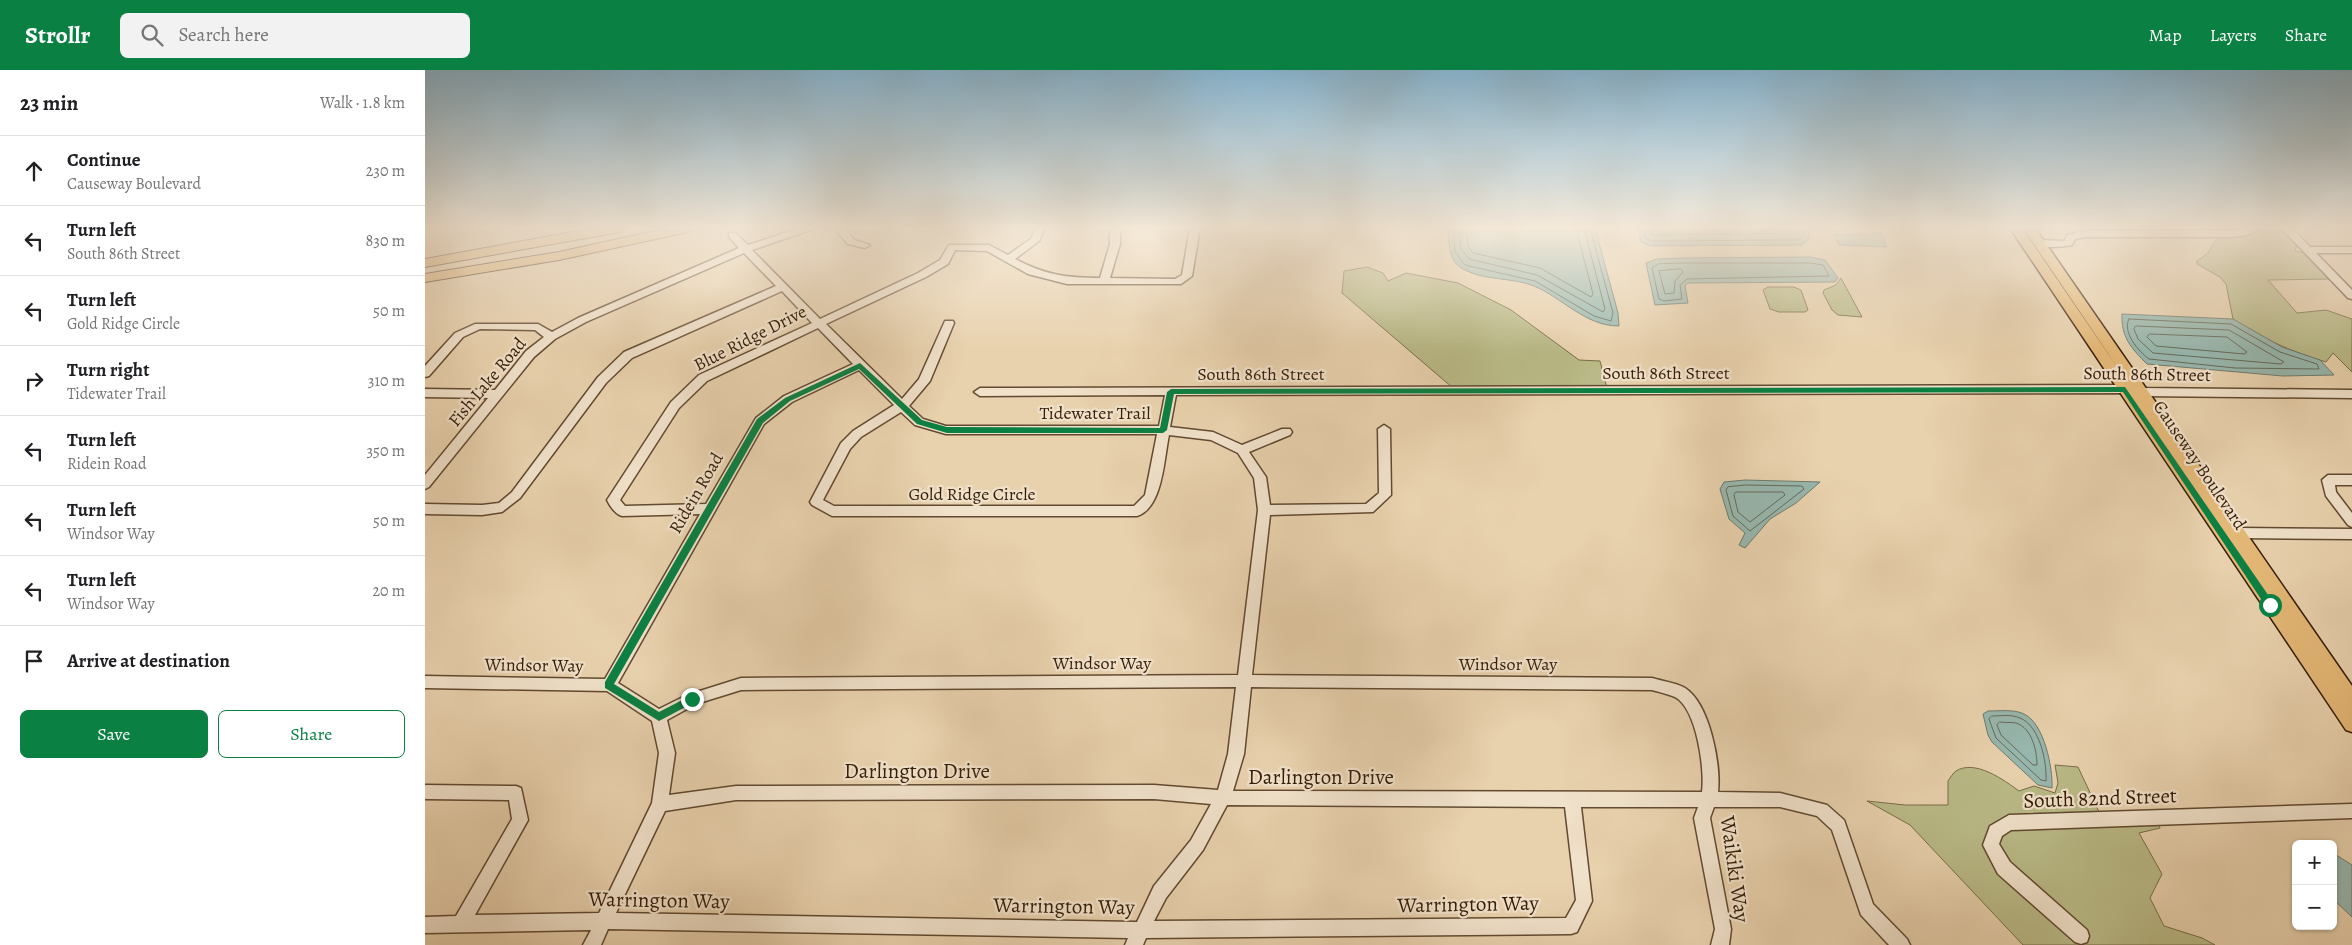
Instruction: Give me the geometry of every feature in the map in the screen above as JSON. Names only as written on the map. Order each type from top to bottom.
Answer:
[{"type":"highway","points":[[425,278],[477,269]]},
{"type":"main road","name":"Causeway Boulevard","points":[[2049,269],[2125,389],[2352,724]]},
{"type":"main road","name":"Causeway Boulevard","points":[[2053,269],[2077,298],[2352,700]]},
{"type":"main road","points":[[2206,510],[2217,516],[2229,530],[2274,596],[2288,606]]},
{"type":"main road","points":[[2270,605],[2290,620],[2332,682],[2352,704]]},
{"type":"street","name":"Fish Lake Road","points":[[425,484],[530,354],[551,337],[582,320],[700,269]]},
{"type":"street","name":"Tidewater Trail","points":[[765,269],[919,422],[947,430],[1163,430],[1213,436],[1242,450]]},
{"type":"street","name":"Blue Ridge Drive","points":[[710,510],[622,511],[613,500],[675,405],[703,378],[932,269]]},
{"type":"street","points":[[1027,269],[1032,272],[1067,281],[1104,282],[1177,282],[1187,276],[1188,269]]},
{"type":"street","points":[[1104,282],[1108,269]]},
{"type":"street","points":[[2326,269],[2352,296]]},
{"type":"street","points":[[425,510],[482,510],[502,507],[516,495],[602,380],[628,355],[783,287]]},
{"type":"street","points":[[903,405],[925,381],[949,323]]},
{"type":"street","points":[[425,373],[459,335],[479,326],[538,327],[551,337]]},
{"type":"street","name":"Ridein Road","points":[[609,685],[760,421],[787,399],[860,365]]},
{"type":"street","name":"South 86th Street","points":[[980,392],[2125,389],[2142,392],[2352,394]]},
{"type":"street","name":"Gold Ridge Circle","points":[[903,405],[857,434],[845,446],[816,502],[832,511],[1137,511],[1151,497],[1171,392]]},
{"type":"street","points":[[425,393],[498,394]]},
{"type":"street","points":[[1264,510],[1369,510],[1385,495],[1384,429]]},
{"type":"street","points":[[1137,938],[1160,892],[1197,845],[1223,798],[1236,754],[1264,510],[1260,477],[1242,450],[1286,432]]},
{"type":"street","points":[[2352,480],[2328,480],[2329,493],[2352,522]]},
{"type":"street","points":[[2238,533],[2352,534]]},
{"type":"street","name":"Windsor Way","points":[[659,717],[692,699],[741,684],[1244,681],[1652,684],[1681,693],[1700,717],[1712,776],[1709,800]]},
{"type":"street","name":"Windsor Way","points":[[425,682],[609,685]]},
{"type":"street","points":[[593,945],[660,804],[667,753],[659,717],[609,685]]},
{"type":"street","points":[[425,792],[516,793],[520,820],[460,925]]},
{"type":"street","name":"Darlington Drive","points":[[660,804],[746,793],[1155,792],[1223,798],[1709,800],[1748,798],[1795,802],[1821,810],[1830,816],[1841,833],[1867,909],[1901,945]]},
{"type":"street","name":"Warrington Way","points":[[425,925],[604,921],[1137,938],[1571,926],[1584,901],[1572,799]]},
{"type":"street","name":"Waikiki Way","points":[[1709,800],[1702,818],[1723,929],[1720,945]]},
{"type":"street","name":"South 82nd Street","points":[[2081,936],[2004,868],[1991,845],[1996,831],[2009,823],[2352,811]]},
{"type":"green space","points":[[1372,269],[1383,273],[1388,281],[1406,273],[1458,283],[1511,310],[1579,360],[1600,361],[1607,388],[1453,388],[1342,293],[1344,271]]},
{"type":"green space","points":[[2206,269],[2322,269],[2332,279],[2268,280],[2297,313],[2326,310],[2352,319],[2352,372],[2333,353],[2326,362],[2313,358],[2267,339],[2233,319],[2226,284],[2220,277]]},
{"type":"green space","points":[[1841,278],[1862,317],[1838,315],[1832,310],[1823,293],[1824,290],[1836,285]]},
{"type":"green space","points":[[1768,287],[1794,287],[1801,290],[1808,310],[1805,312],[1779,312],[1770,309],[1763,290]]},
{"type":"green space","points":[[2055,765],[2078,767],[2100,814],[2006,818],[1985,842],[2039,908],[2083,945],[2023,945],[1910,825],[1867,801],[1905,805],[1948,805],[1948,781],[1956,771],[1964,768],[1980,769],[1989,772],[2019,791],[2034,786],[2055,793],[2058,783]]},
{"type":"green space","points":[[2158,823],[2160,828],[2139,833],[2162,874],[2150,898],[2164,926],[2202,938],[2215,945],[2083,945],[2090,938],[2009,866],[1999,846],[2002,835],[2013,829]]},
{"type":"water","points":[[1463,269],[1606,269],[1618,313],[1619,326],[1607,325],[1585,317],[1534,286],[1471,273]]},
{"type":"water","points":[[1647,269],[1831,269],[1838,278],[1835,282],[1688,283],[1685,286],[1688,303],[1655,305]]},
{"type":"water","points":[[2122,314],[2233,319],[2282,347],[2320,360],[2334,375],[2283,376],[2147,364],[2136,353],[2125,336]]},
{"type":"water","points":[[1745,480],[1820,482],[1796,503],[1770,519],[1745,548],[1739,545],[1745,533],[1729,519],[1720,489],[1724,482]]},
{"type":"water","points":[[1988,711],[2016,711],[2031,719],[2042,736],[2046,747],[2051,769],[2052,788],[2038,785],[1992,742],[1988,735],[1983,714]]},
{"type":"water","points":[[2337,856],[2352,865],[2352,917],[2337,903]]},
{"type":"route","points":[[692,699],[659,717],[609,685],[760,421],[787,399],[860,365],[919,422],[947,430],[1163,430],[1171,392],[2125,389],[2270,605]]}]
